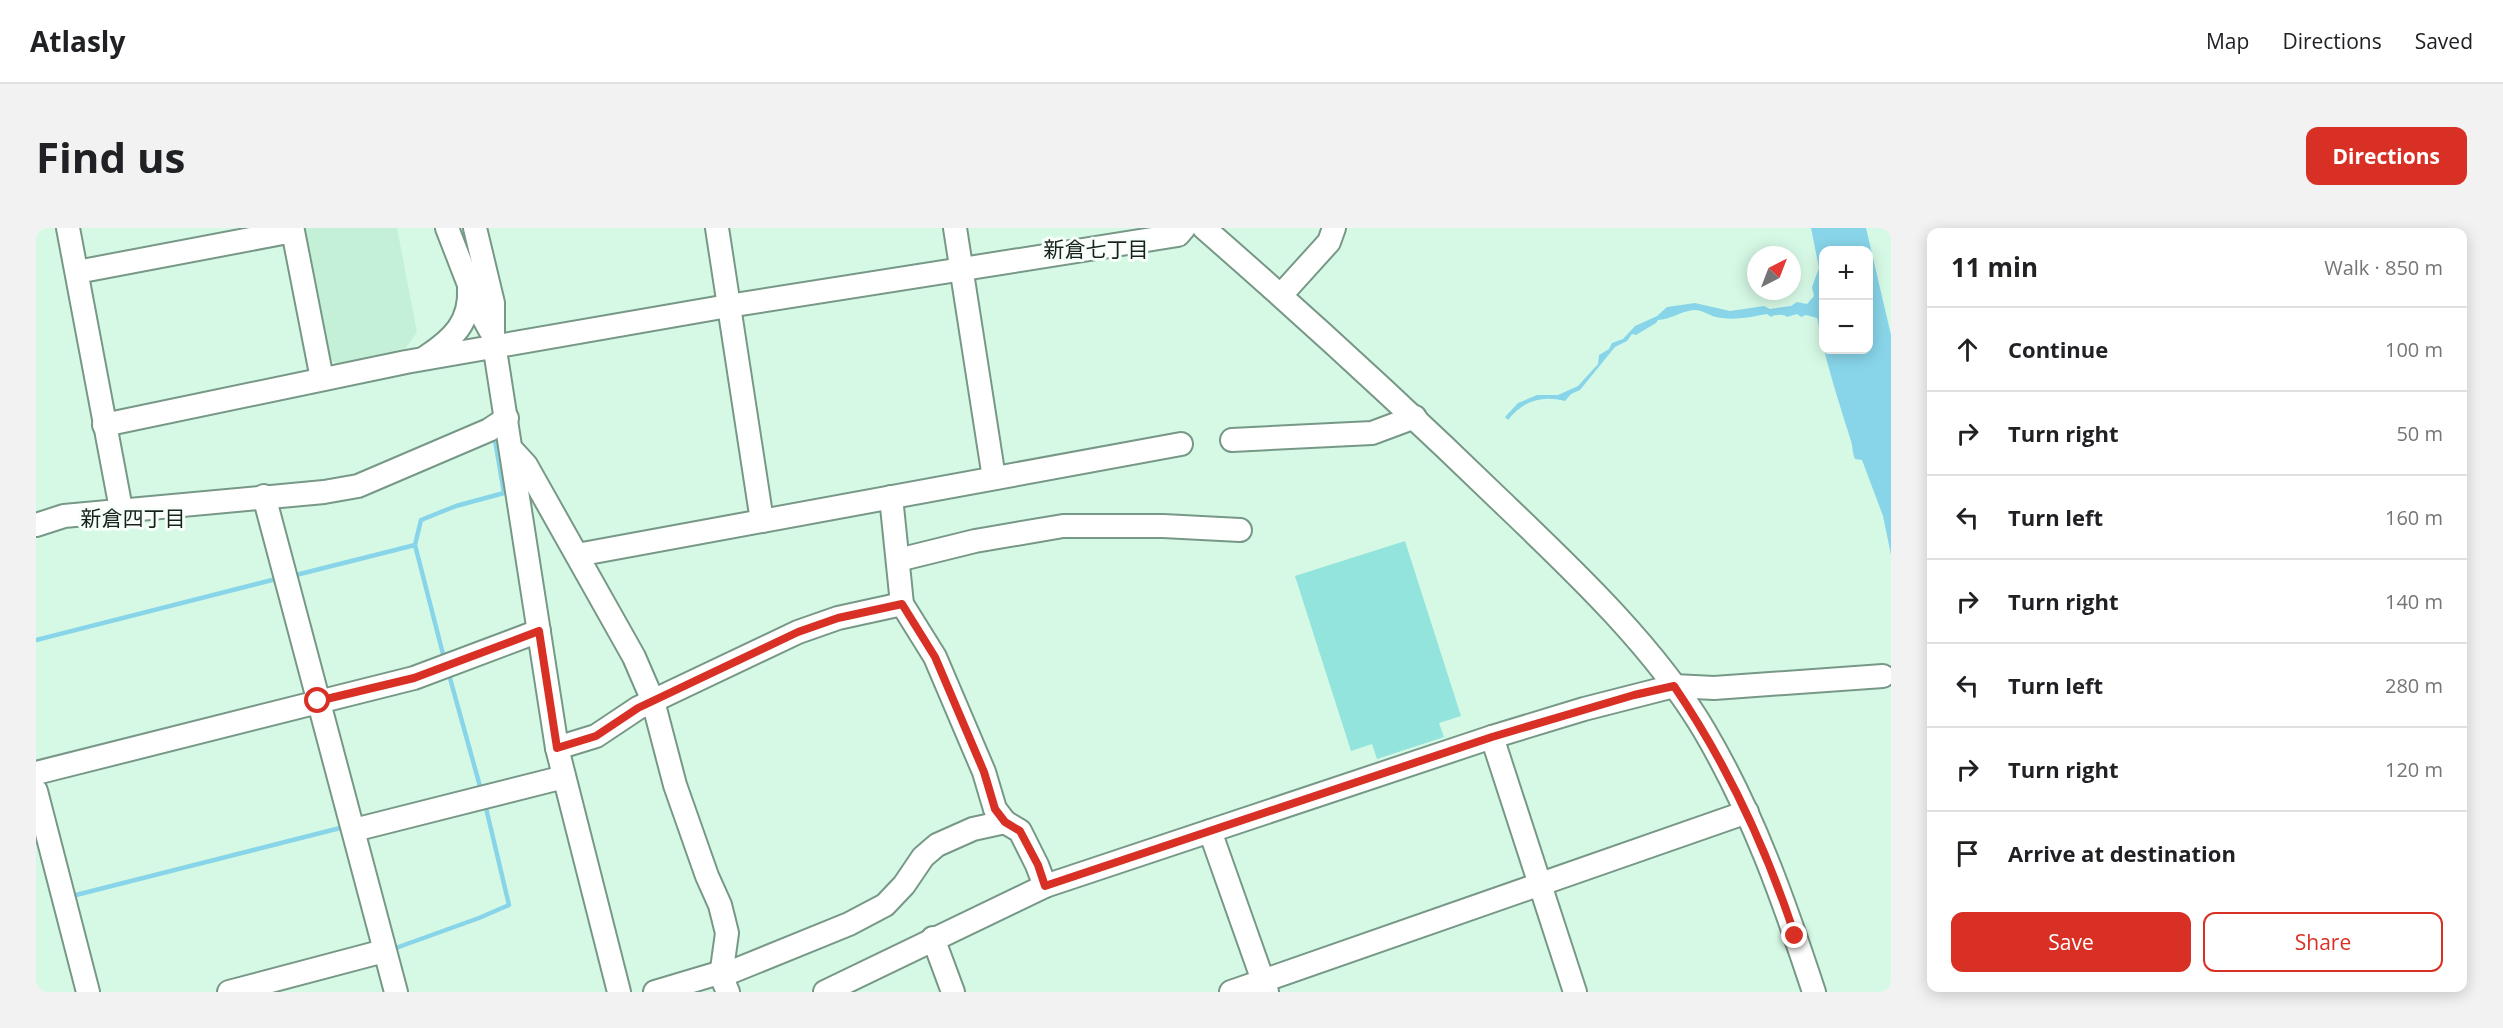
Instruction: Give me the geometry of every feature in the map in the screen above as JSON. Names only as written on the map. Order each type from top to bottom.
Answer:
[{"type":"street","points":[[68,228],[121,510]]},
{"type":"street","points":[[447,228],[478,308],[494,342]]},
{"type":"street","points":[[475,228],[493,303],[494,342],[513,451],[557,748],[619,992]]},
{"type":"street","points":[[717,228],[762,521]]},
{"type":"street","points":[[955,228],[994,478]]},
{"type":"street","points":[[104,424],[422,360],[494,342],[1178,235],[1184,228]]},
{"type":"street","points":[[1204,228],[1415,417],[1566,564],[1614,614],[1674,686],[1703,728],[1748,812],[1768,859],[1814,992]]},
{"type":"street","points":[[1281,295],[1329,242],[1334,228]]},
{"type":"street","points":[[77,272],[293,231],[322,379]]},
{"type":"street","points":[[422,360],[451,339],[464,322],[470,296],[467,279]]},
{"type":"street","points":[[1232,440],[1372,433],[1415,417]]},
{"type":"street","points":[[36,525],[64,516],[324,492],[358,486],[489,430],[507,418]]},
{"type":"street","points":[[577,555],[1181,444]]},
{"type":"street","points":[[513,451],[526,465],[577,555],[634,657],[653,701],[679,795],[707,876],[720,905],[727,933],[723,980]]},
{"type":"street","points":[[264,496],[396,992]]},
{"type":"street","points":[[891,497],[902,604],[935,657],[984,772],[995,809],[1005,822],[1020,831],[1038,865],[1045,886]]},
{"type":"street","points":[[898,560],[975,541],[1063,526],[1163,526],[1240,530]]},
{"type":"street","points":[[557,748],[596,736],[638,708],[798,632],[838,618],[902,604]]},
{"type":"street","points":[[36,773],[414,678],[539,631]]},
{"type":"street","points":[[825,992],[1045,886],[1492,737],[1634,695],[1674,686],[1714,688],[1883,676]]},
{"type":"street","points":[[1492,737],[1575,992]]},
{"type":"street","points":[[354,830],[564,777]]},
{"type":"street","points":[[36,791],[88,992]]},
{"type":"street","points":[[1231,992],[1265,986],[1540,885],[1748,812]]},
{"type":"street","points":[[655,992],[723,980],[849,924],[885,905],[904,885],[923,858],[937,845],[973,829],[1005,822]]},
{"type":"street","points":[[1210,831],[1265,986]]},
{"type":"street","points":[[933,938],[953,992]]},
{"type":"street","points":[[229,992],[384,951]]},
{"type":"shaded area","points":[[305,228],[397,228],[417,332],[406,348],[338,364],[329,359]]},
{"type":"water","points":[[1811,228],[1866,228],[1870,246],[1819,246],[1819,268]]},
{"type":"water","points":[[1873,258],[1891,335],[1891,555],[1883,516],[1862,460],[1855,459],[1825,354],[1873,354]]},
{"type":"water","points":[[1819,268],[1819,327],[1817,318],[1806,315],[1771,317],[1767,314],[1729,319],[1697,310],[1689,311],[1658,320],[1636,335],[1632,334],[1627,341],[1615,347],[1580,390],[1571,394],[1565,401],[1540,399],[1526,404],[1508,420],[1505,417],[1518,403],[1537,395],[1558,395],[1578,386],[1598,364],[1599,355],[1609,349],[1612,343],[1623,339],[1635,326],[1657,316],[1667,307],[1695,303],[1730,311],[1764,306],[1770,309],[1791,306],[1797,302],[1807,304],[1814,296],[1812,287]]},
{"type":"building","points":[[1405,541],[1461,716],[1439,723],[1444,737],[1377,759],[1372,744],[1351,751],[1295,576]]},
{"type":"waterway","points":[[444,658],[415,545],[421,520],[456,506],[504,493],[495,440]]},
{"type":"waterway","points":[[296,575],[415,545]]},
{"type":"waterway","points":[[36,640],[280,578]]},
{"type":"waterway","points":[[448,671],[481,790]]},
{"type":"waterway","points":[[393,949],[509,905],[486,808]]},
{"type":"waterway","points":[[72,896],[344,827]]},
{"type":"district","name":"新倉七丁目","points":[[1096,250]]},
{"type":"district","name":"新倉四丁目","points":[[133,519]]},
{"type":"route","points":[[318,701],[414,678],[539,631],[557,748],[596,736],[638,708],[768,644],[838,618],[902,604],[935,657],[984,772],[995,809],[1005,822],[1020,831],[1038,865],[1045,886],[1492,737],[1584,709],[1674,686],[1703,728],[1748,812],[1768,859],[1795,936]]}]
